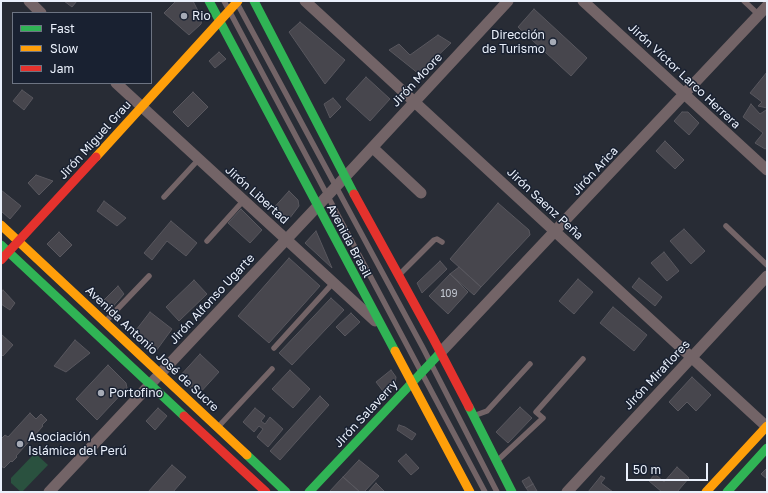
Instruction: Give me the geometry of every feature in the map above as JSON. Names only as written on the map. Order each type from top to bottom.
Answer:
[{"type":"main road","name":"Avenida Brasil","points":[[209,1],[380,326],[470,492]]},
{"type":"main road","name":"Jirón Miguel Grau","points":[[1,260],[237,1]]},
{"type":"main road","points":[[254,1],[345,177],[400,276],[474,416],[512,492]]},
{"type":"main road","name":"Avenida Antonio José de Sucre","points":[[1,225],[286,492]]},
{"type":"main road","points":[[1,245],[266,492]]},
{"type":"main road","name":"Jirón Salaverry","points":[[309,492],[440,353]]},
{"type":"main road","points":[[706,492],[767,426]]},
{"type":"main road","points":[[727,492],[767,448]]},
{"type":"street","points":[[29,1],[40,12]]},
{"type":"street","name":"Jirón Saenz Peña","points":[[305,1],[767,426]]},
{"type":"street","name":"Jirón Moore","points":[[345,177],[508,1]]},
{"type":"street","name":"Jirón Víctor Larco Herrera","points":[[583,1],[767,170]]},
{"type":"street","name":"Jirón Arica","points":[[440,353],[767,6]]},
{"type":"street","name":"Jirón Libertad","points":[[117,84],[380,326]]},
{"type":"street","points":[[373,148],[422,192]]},
{"type":"street","name":"Jirón Alfonso Ugarte","points":[[49,492],[345,177]]},
{"type":"street","name":"Jirón Miraflores","points":[[567,492],[767,276]]},
{"type":"lane","name":"Avenida Brasil","points":[[224,1],[485,492]]},
{"type":"lane","name":"Avenida Brasil","points":[[237,1],[497,492]]},
{"type":"lane","points":[[744,1],[759,15]]},
{"type":"lane","points":[[164,197],[198,159]]},
{"type":"lane","points":[[207,240],[244,200]]},
{"type":"lane","points":[[726,226],[767,265]]},
{"type":"lane","points":[[400,276],[434,240],[436,239],[442,242]]},
{"type":"lane","points":[[105,322],[149,276]]},
{"type":"lane","points":[[274,348],[334,283]]},
{"type":"lane","points":[[497,461],[543,418],[536,412],[583,359]]},
{"type":"lane","points":[[474,416],[487,411],[530,364]]},
{"type":"lane","points":[[218,427],[272,369]]},
{"type":"green space","points":[[35,453],[48,465],[21,492],[11,483],[11,478]]},
{"type":"building","points":[[64,1],[77,1],[72,7]]},
{"type":"building","name":"Rio","points":[[176,1],[193,1],[202,19],[201,24],[189,35],[164,13]]},
{"type":"building","name":"Dirección de Turismo","points":[[534,9],[587,58],[571,76],[518,27]]},
{"type":"building","points":[[300,22],[345,60],[325,84],[289,32]]},
{"type":"building","points":[[438,35],[451,43],[419,74],[389,50],[399,44],[410,55]]},
{"type":"building","points":[[219,52],[226,59],[215,68],[209,61]]},
{"type":"building","points":[[767,72],[767,108],[758,106],[762,102],[750,93]]},
{"type":"building","points":[[366,77],[390,99],[370,121],[346,99]]},
{"type":"building","points":[[22,90],[33,98],[24,110],[13,101]]},
{"type":"building","points":[[193,92],[208,107],[188,127],[173,112]]},
{"type":"building","points":[[333,98],[341,107],[330,118],[324,104]]},
{"type":"building","points":[[751,104],[760,114],[766,110],[767,111],[767,148],[765,149],[755,143],[763,133],[743,117]]},
{"type":"building","points":[[682,112],[688,112],[699,123],[689,135],[674,121]]},
{"type":"building","points":[[665,141],[684,160],[675,169],[656,151]]},
{"type":"building","points":[[36,175],[53,181],[39,195],[28,183]]},
{"type":"building","points":[[1,190],[21,206],[10,219],[1,211]]},
{"type":"building","points":[[289,191],[298,200],[299,206],[286,223],[271,211]]},
{"type":"building","points":[[104,201],[126,218],[117,226],[97,211]]},
{"type":"building","points":[[498,203],[529,230],[530,235],[481,287],[450,259]]},
{"type":"building","points":[[241,209],[262,230],[250,243],[228,223]]},
{"type":"building","points":[[171,221],[197,243],[186,256],[167,241],[152,260],[144,253]]},
{"type":"building","points":[[684,229],[705,251],[691,264],[670,241]]},
{"type":"building","points":[[316,231],[332,268],[305,243]]},
{"type":"building","points":[[59,232],[72,245],[60,257],[47,244]]},
{"type":"building","points":[[664,252],[679,271],[667,281],[651,263]]},
{"type":"building","points":[[289,258],[320,286],[269,343],[238,316]]},
{"type":"building","points":[[440,261],[447,269],[422,293],[417,283]]},
{"type":"building","points":[[459,267],[481,287],[474,295],[450,274]]},
{"type":"building","points":[[450,274],[468,292],[448,314],[429,296]]},
{"type":"building","points":[[639,278],[662,297],[655,306],[632,287]]},
{"type":"building","points":[[578,279],[593,292],[574,314],[559,301]]},
{"type":"building","points":[[194,280],[207,294],[179,321],[166,307]]},
{"type":"building","points":[[118,286],[124,294],[110,310],[101,303]]},
{"type":"building","points":[[3,290],[15,303],[10,310],[1,304],[1,293]]},
{"type":"building","points":[[331,298],[344,310],[292,365],[279,353]]},
{"type":"building","points":[[613,307],[647,335],[634,351],[600,323]]},
{"type":"building","points":[[150,312],[172,329],[156,351],[133,334]]},
{"type":"building","points":[[351,313],[360,322],[345,336],[336,327]]},
{"type":"building","points":[[1,334],[13,345],[3,356],[1,354]]},
{"type":"building","points":[[75,340],[90,353],[66,372],[54,366]]},
{"type":"building","points":[[200,354],[219,372],[198,395],[179,377]]},
{"type":"building","name":"Portofino","points":[[108,365],[126,383],[127,388],[97,420],[76,399]]},
{"type":"building","points":[[290,370],[310,389],[293,408],[272,389]]},
{"type":"building","points":[[391,370],[396,377],[395,384],[386,395],[376,382]]},
{"type":"building","points":[[692,377],[711,395],[696,411],[687,402],[678,411],[669,402]]},
{"type":"building","points":[[320,396],[329,405],[280,460],[270,451]]},
{"type":"building","points":[[520,407],[532,418],[508,443],[496,432]]},
{"type":"building","points":[[158,408],[167,416],[155,430],[146,421]]},
{"type":"building","points":[[255,408],[265,416],[261,421],[265,424],[270,417],[283,429],[268,447],[257,437],[263,429],[259,426],[254,432],[243,422]]},
{"type":"building","points":[[30,413],[36,419],[41,414],[47,420],[16,456],[17,457],[4,468],[1,466],[1,439],[5,435],[8,437]]},
{"type":"building","points":[[399,425],[416,434],[412,440],[397,430]]},
{"type":"building","points":[[406,454],[419,468],[411,475],[398,461]]},
{"type":"building","points":[[359,460],[379,476],[364,492],[360,492],[343,477]]},
{"type":"building","points":[[172,465],[186,477],[173,492],[148,492]]},
{"type":"building","points":[[677,467],[689,478],[677,492],[662,492],[649,481],[655,474],[664,482]]},
{"type":"building","points":[[767,468],[767,479],[761,474]]},
{"type":"building","points":[[601,476],[605,478],[601,483],[613,492],[588,492]]},
{"type":"building","points":[[343,477],[360,492],[329,492]]},
{"type":"building","points":[[529,477],[533,484],[526,488],[522,481]]},
{"type":"building","points":[[376,483],[385,492],[368,492]]},
{"type":"building","points":[[533,484],[537,491],[529,492],[526,488]]},
{"type":"traffic: fast","points":[[209,1],[395,351]]},
{"type":"traffic: fast","points":[[254,1],[354,194]]},
{"type":"traffic: fast","points":[[1,245],[184,416]]},
{"type":"traffic: fast","points":[[309,492],[440,353]]},
{"type":"traffic: fast","points":[[469,407],[512,492]]},
{"type":"traffic: fast","points":[[727,492],[767,448]]},
{"type":"traffic: fast","points":[[247,455],[286,492]]},
{"type":"traffic: slow","points":[[96,157],[238,1]]},
{"type":"traffic: slow","points":[[1,225],[247,455]]},
{"type":"traffic: slow","points":[[395,351],[470,492]]},
{"type":"traffic: slow","points":[[706,492],[767,426]]},
{"type":"traffic: jam","points":[[1,260],[96,157]]},
{"type":"traffic: jam","points":[[354,194],[469,407]]},
{"type":"traffic: jam","points":[[184,416],[266,492]]},
{"type":"place","name":"Rio","points":[[184,16]]},
{"type":"place","name":"Dirección de Turismo","points":[[553,42]]},
{"type":"place","name":"Portofino","points":[[101,393]]},
{"type":"place","name":"Asociación Islámica del Perú","points":[[20,444]]}]
